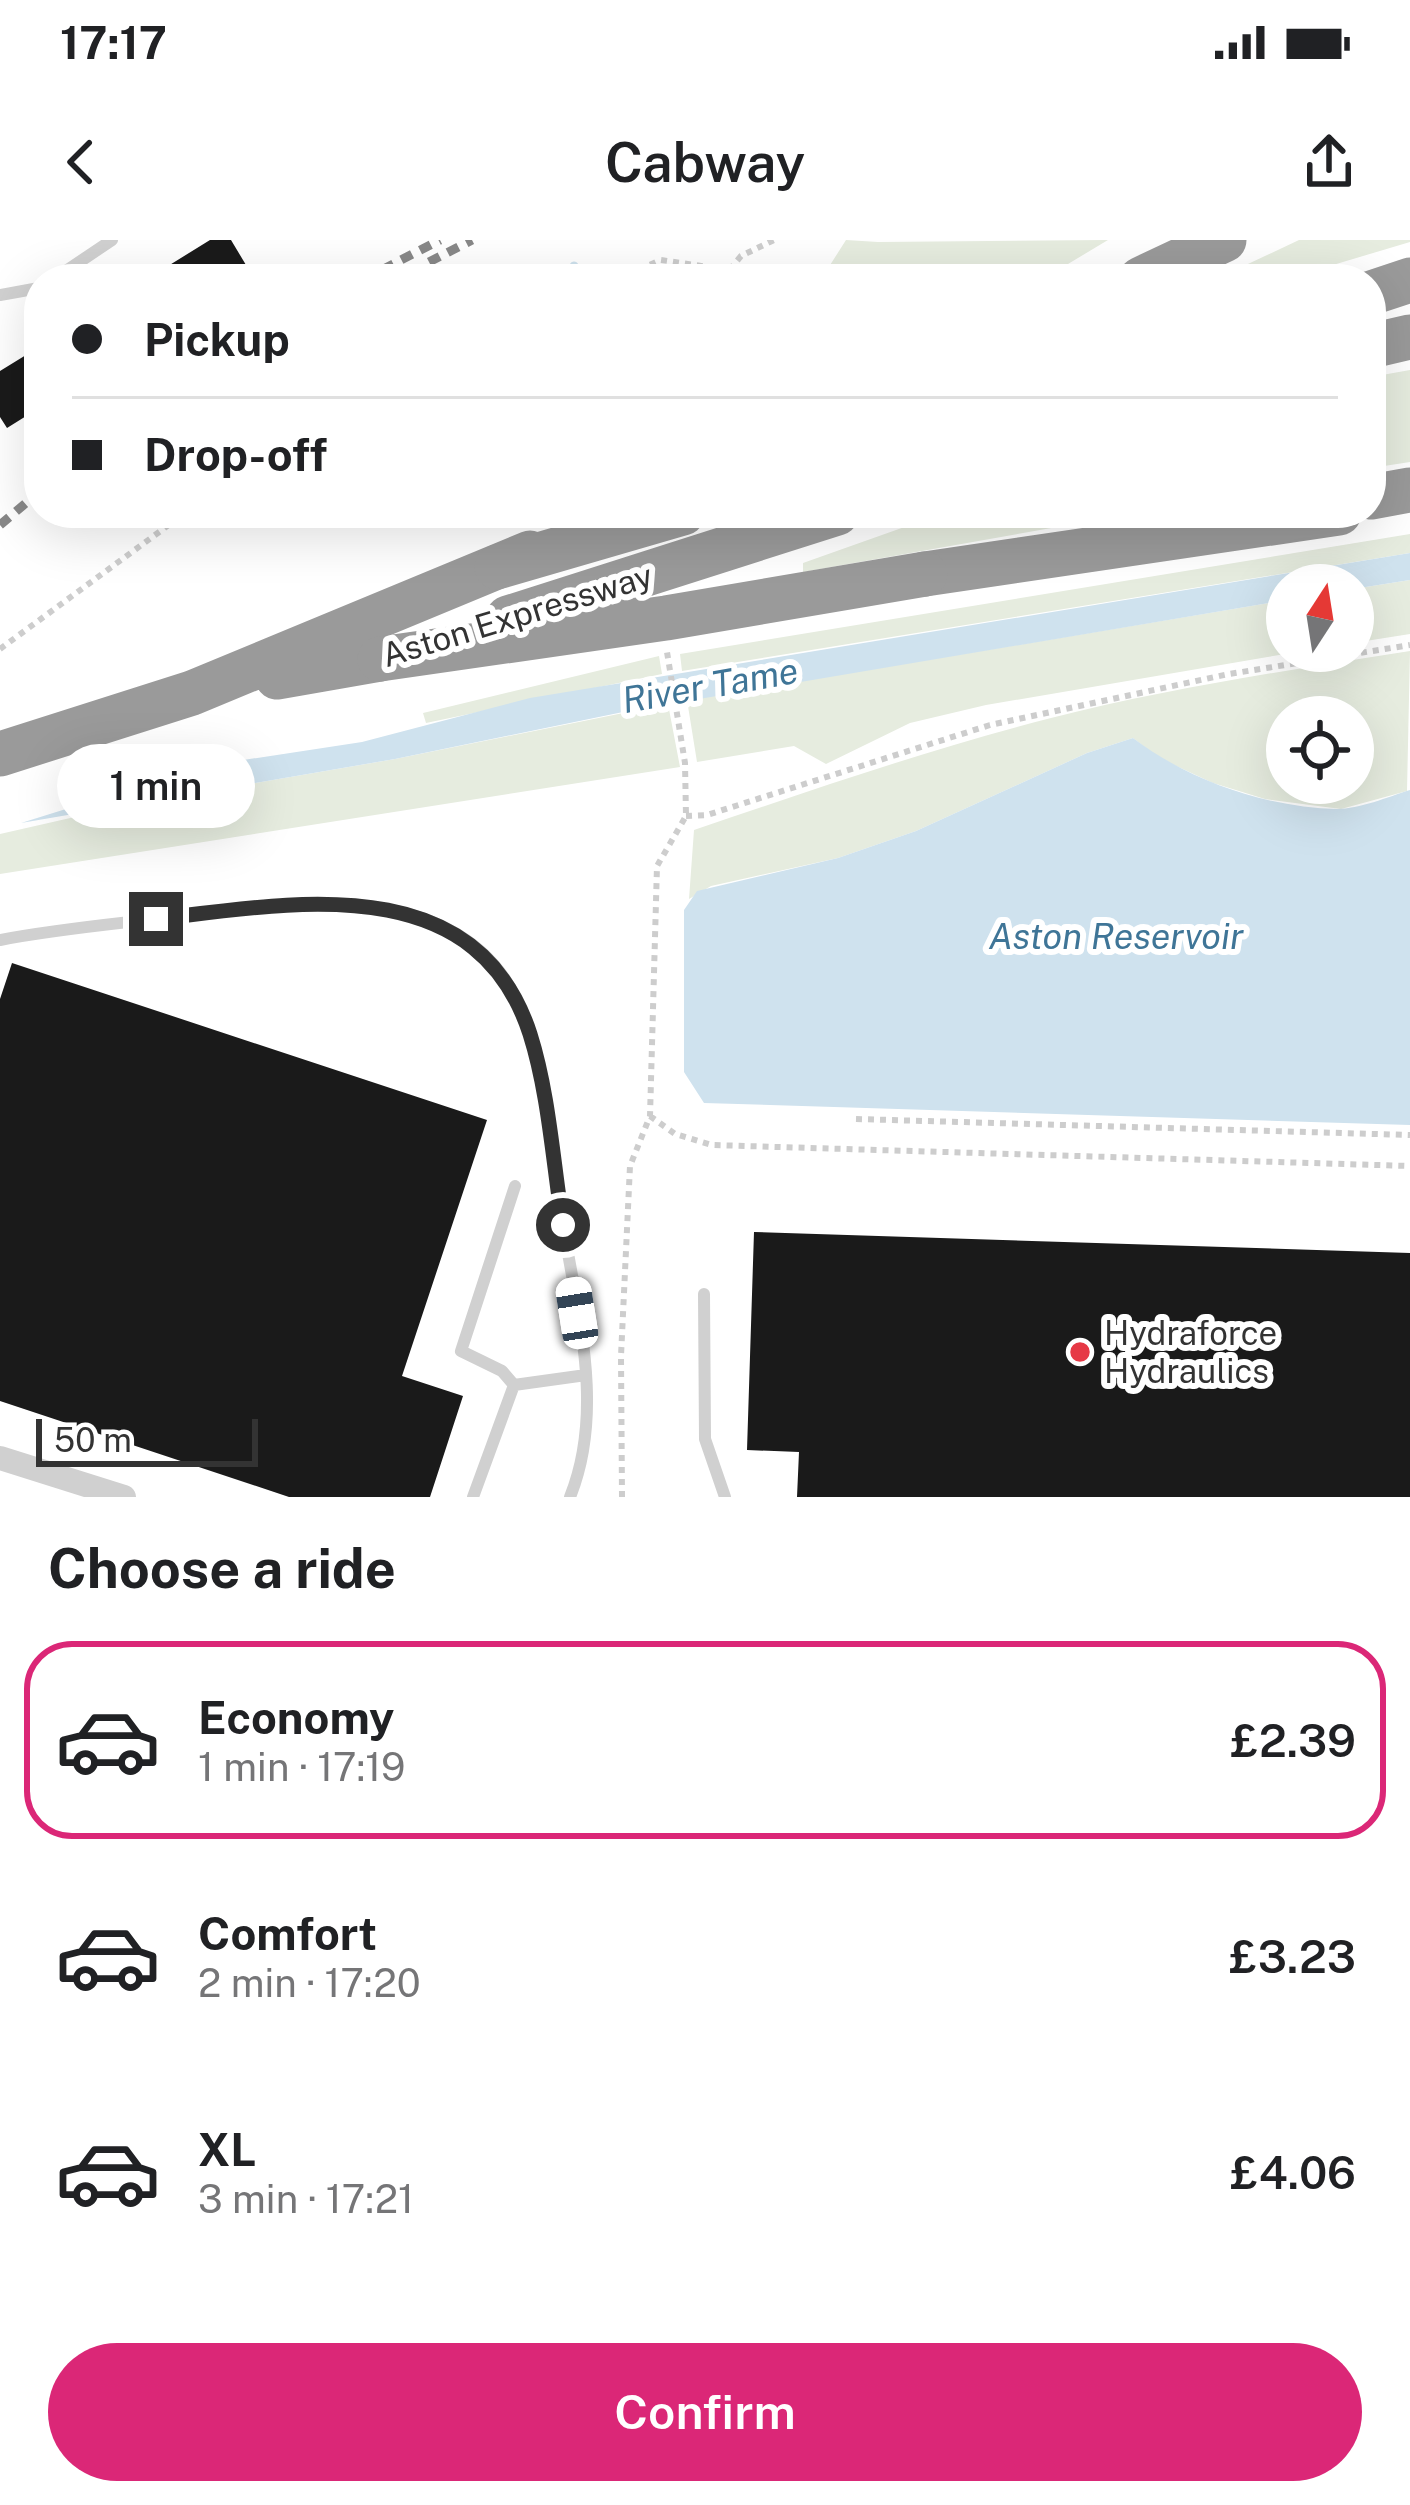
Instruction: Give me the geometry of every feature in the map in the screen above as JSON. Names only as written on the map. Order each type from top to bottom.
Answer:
[{"type":"highway","points":[[1133,264],[1169,240]]},
{"type":"highway","points":[[1173,264],[1224,240]]},
{"type":"highway","points":[[496,567],[588,528]]},
{"type":"highway","name":"Aston Expressway","points":[[0,754],[192,693],[496,567],[631,528]]},
{"type":"highway","name":"Aston Expressway","points":[[192,693],[380,659],[790,528]]},
{"type":"highway","points":[[380,659],[666,618],[1204,528]]},
{"type":"highway","points":[[1144,539],[1226,528]]},
{"type":"street","points":[[0,1458],[124,1497]]},
{"type":"lane","points":[[76,264],[112,240]]},
{"type":"lane","points":[[0,940],[285,904],[358,904],[417,915],[466,941],[505,978],[530,1034],[586,1375],[589,1414],[570,1497]]},
{"type":"lane","points":[[514,1384],[502,1371],[461,1351],[515,1186]]},
{"type":"lane","points":[[704,1294],[705,1439],[725,1497]]},
{"type":"lane","points":[[514,1384],[586,1375]]},
{"type":"lane","points":[[473,1497],[514,1384]]},
{"type":"path","points":[[734,264],[740,256],[774,240]]},
{"type":"path","points":[[652,264],[661,260],[688,264]]},
{"type":"path","points":[[0,649],[165,528]]},
{"type":"path","points":[[686,816],[707,815],[990,725],[1229,674],[1410,645]]},
{"type":"path","points":[[622,1497],[621,1356],[630,1166],[650,1116],[657,866],[686,816],[686,763],[667,648]]},
{"type":"path","points":[[650,1116],[675,1134],[712,1144],[1410,1166]]},
{"type":"path","points":[[856,1119],[1410,1135]]},
{"type":"shaded area","points":[[846,240],[1108,240],[1068,264],[831,264]]},
{"type":"shaded area","points":[[1299,240],[1410,240],[1336,264],[1248,264]]},
{"type":"shaded area","points":[[1410,370],[1410,462],[1386,466],[1386,374]]},
{"type":"shaded area","points":[[902,528],[1051,528],[803,572],[803,563]]},
{"type":"shaded area","points":[[1410,534],[1410,553],[1342,564],[1266,564],[1266,576],[682,671],[680,654]]},
{"type":"shaded area","points":[[1410,580],[1410,634],[1374,640],[1374,586]]},
{"type":"shaded area","points":[[1266,604],[1266,657],[986,705],[910,723],[826,764],[794,746],[697,762],[687,700]]},
{"type":"shaded area","points":[[1410,651],[1407,791],[1374,800],[1374,696],[1266,696],[1266,799],[1213,783],[1159,758],[1133,738],[1087,753],[916,831],[838,858],[711,886],[689,899],[694,830],[1051,718],[1286,672],[1374,672],[1374,657]]},
{"type":"shaded area","points":[[659,656],[662,674],[426,723],[423,713]]},
{"type":"shaded area","points":[[668,704],[680,767],[0,874],[0,834],[123,806],[395,759]]},
{"type":"shaded area","points":[[1303,804],[1359,804],[1341,809]]},
{"type":"water","points":[[1410,553],[1410,580],[1374,586],[1374,564],[1343,564]]},
{"type":"water","name":"River Tame","points":[[1266,577],[1266,604],[628,711],[395,759],[21,823],[204,766],[362,742],[530,698]]},
{"type":"water","name":"Aston Reservoir","points":[[1133,738],[1179,767],[1266,799],[1266,804],[1346,808],[1374,804],[1410,790],[1410,1125],[704,1103],[684,1072],[684,910],[697,891],[838,858],[916,831],[1087,753]]},
{"type":"building","points":[[210,240],[231,240],[245,264],[171,264]]},
{"type":"building","points":[[24,356],[24,417],[7,428],[0,417],[0,371]]},
{"type":"building","points":[[12,963],[487,1120],[402,1376],[463,1396],[430,1497],[289,1497],[0,1401],[0,999]]},
{"type":"building","name":"Hydraforce Hydraulics","points":[[754,1232],[1410,1253],[1410,1497],[797,1497],[799,1452],[747,1450]]},
{"type":"railway","points":[[393,264],[440,240]]},
{"type":"railway","points":[[429,262],[472,240]]},
{"type":"railway","points":[[0,525],[24,505]]},
{"type":"place","name":"Hydraforce Hydraulics","points":[[1080,1352]]},
{"type":"route","points":[[156,919],[285,904],[358,904],[417,915],[466,941],[505,978],[530,1034],[563,1225]]}]
